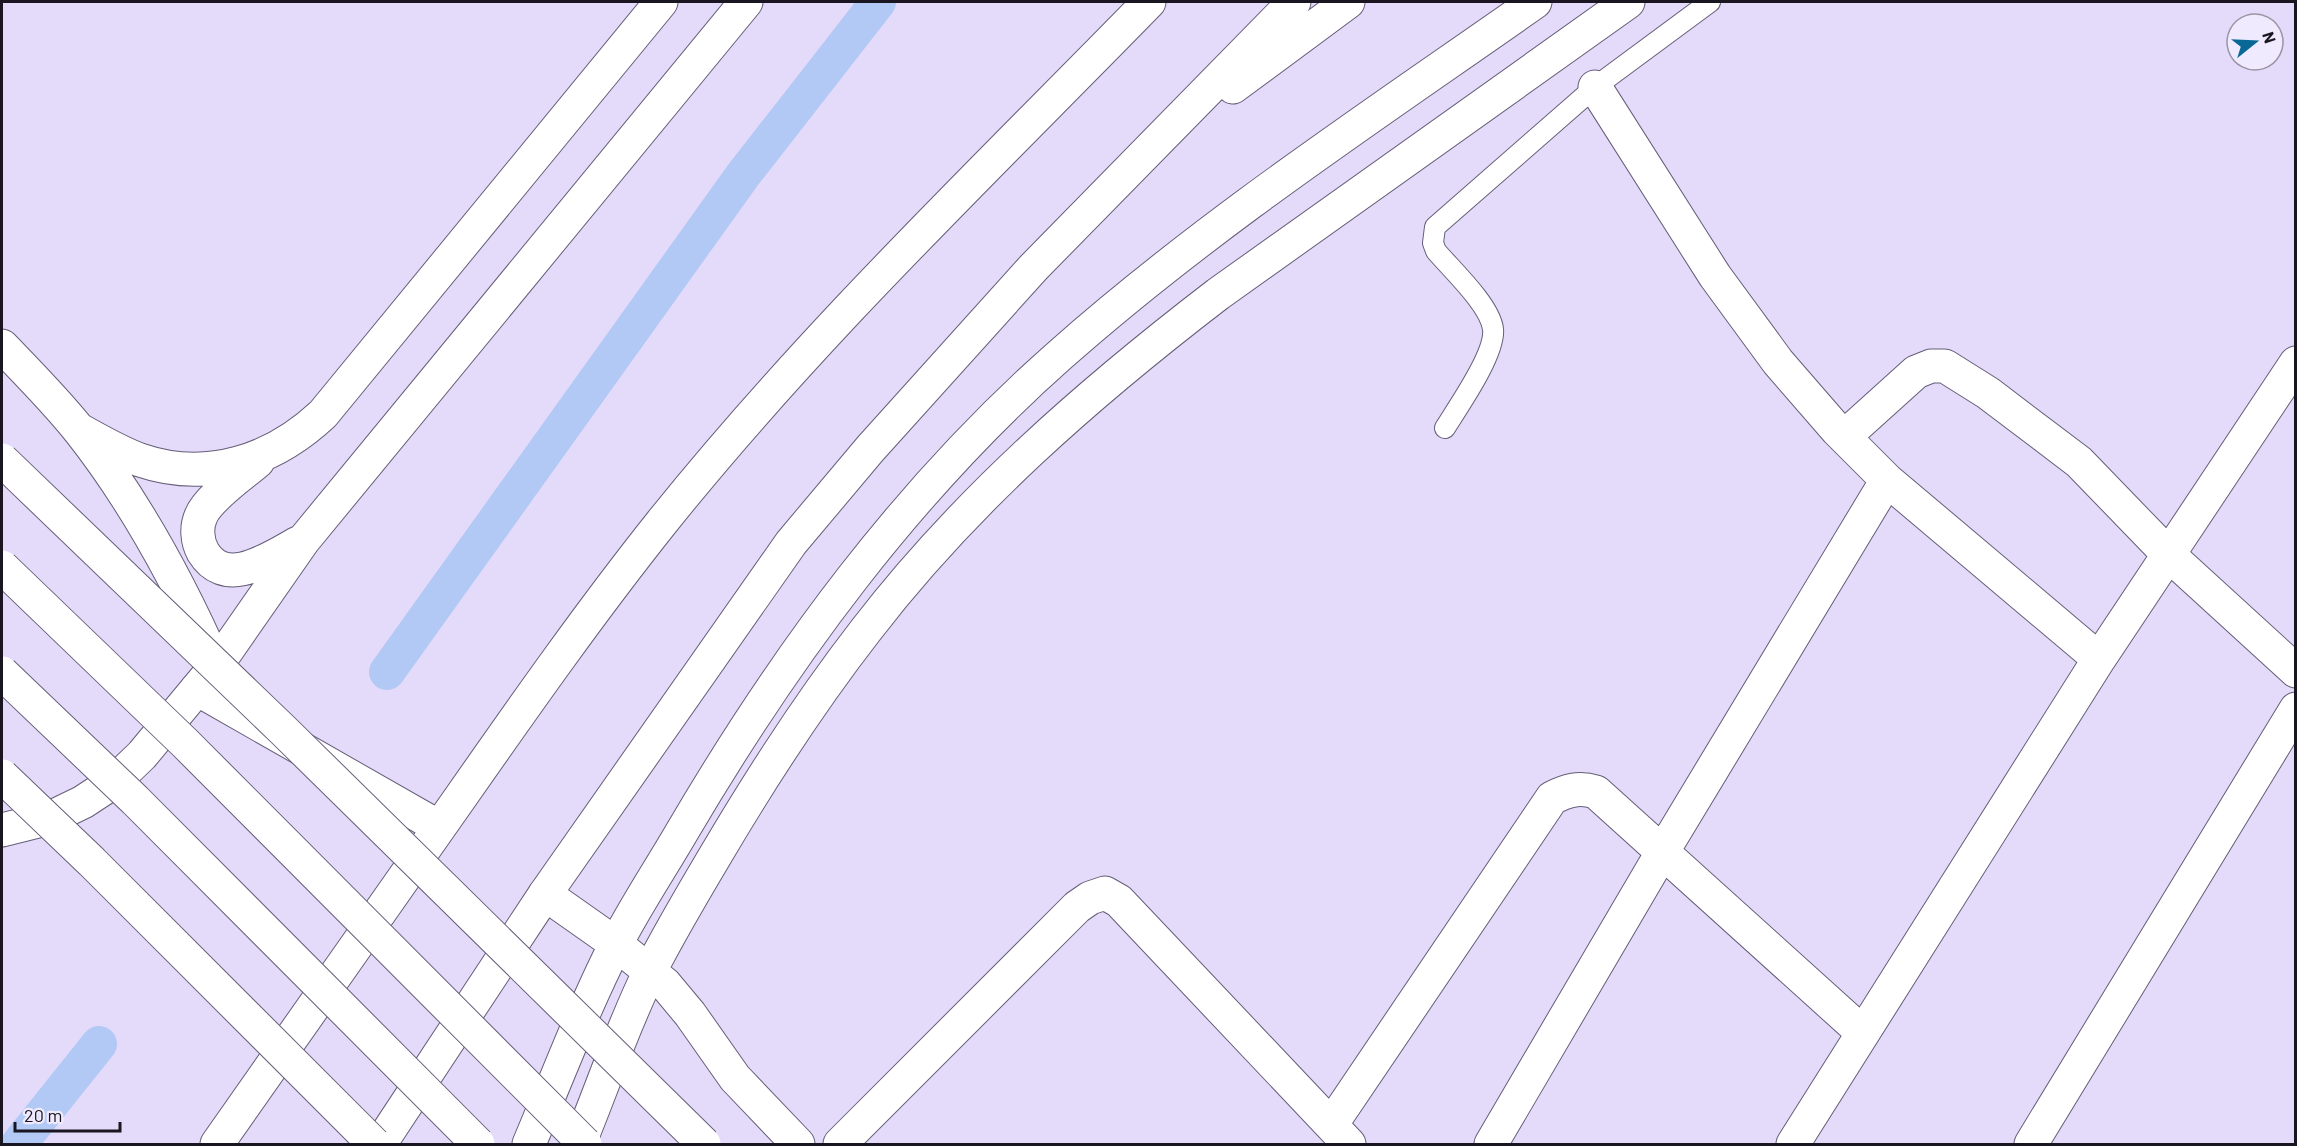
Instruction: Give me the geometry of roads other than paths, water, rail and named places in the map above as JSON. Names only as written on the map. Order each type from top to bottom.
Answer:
[{"type":"main road","points":[[78,429],[116,449],[164,466],[215,468],[263,456],[285,445],[323,414],[661,2]]},
{"type":"main road","points":[[2,830],[50,818],[83,802],[115,781],[142,755],[206,678],[303,541],[746,2]]},
{"type":"main road","points":[[217,1144],[588,618],[662,522],[741,428],[903,250],[1149,2]]},
{"type":"main road","points":[[380,1144],[545,894],[792,543],[951,357],[1147,151],[1294,2]]},
{"type":"main road","points":[[1147,151],[1348,2]]},
{"type":"main road","points":[[529,1144],[616,944],[726,757],[819,621],[928,488],[990,421],[1073,343],[1196,242],[1535,2]]},
{"type":"main road","points":[[579,1144],[650,970],[746,803],[804,714],[866,629],[975,506],[1093,394],[1154,343],[1218,294],[1628,2]]},
{"type":"main road","points":[[1595,87],[1715,276],[1778,362],[1844,437],[1887,480],[2099,659]]},
{"type":"main road","points":[[2,346],[78,429],[135,508],[165,559],[206,678],[439,827]]},
{"type":"main road","points":[[1792,1144],[2099,659],[2295,363]]},
{"type":"main road","points":[[1844,437],[1916,372],[1931,366],[1945,366],[1988,393],[2079,462],[2169,555],[2295,671]]},
{"type":"main road","points":[[263,456],[208,505],[201,515],[198,541],[203,552],[219,567],[241,570],[303,541]]},
{"type":"main road","points":[[2,460],[284,730],[704,1144]]},
{"type":"main road","points":[[1491,1144],[1663,851],[1887,480]]},
{"type":"main road","points":[[2,567],[185,743],[585,1144]]},
{"type":"main road","points":[[2,673],[135,800],[478,1144]]},
{"type":"main road","points":[[2031,1144],[2295,710]]},
{"type":"main road","points":[[2,776],[92,862],[374,1144]]},
{"type":"main road","points":[[840,1144],[1077,907],[1090,898],[1106,893],[1119,901],[1340,1135],[1552,798],[1566,791],[1581,788],[1596,792],[1863,1033]]},
{"type":"main road","points":[[545,894],[650,970],[690,1014],[719,1058],[752,1099],[798,1144]]},
{"type":"lane","points":[[1445,429],[1489,351],[1494,330],[1486,310],[1436,251],[1433,243],[1435,226],[1595,87],[1710,2]]},
{"type":"waterway","points":[[387,672],[743,175],[878,2]]},
{"type":"waterway","points":[[19,1144],[99,1044]]}]
